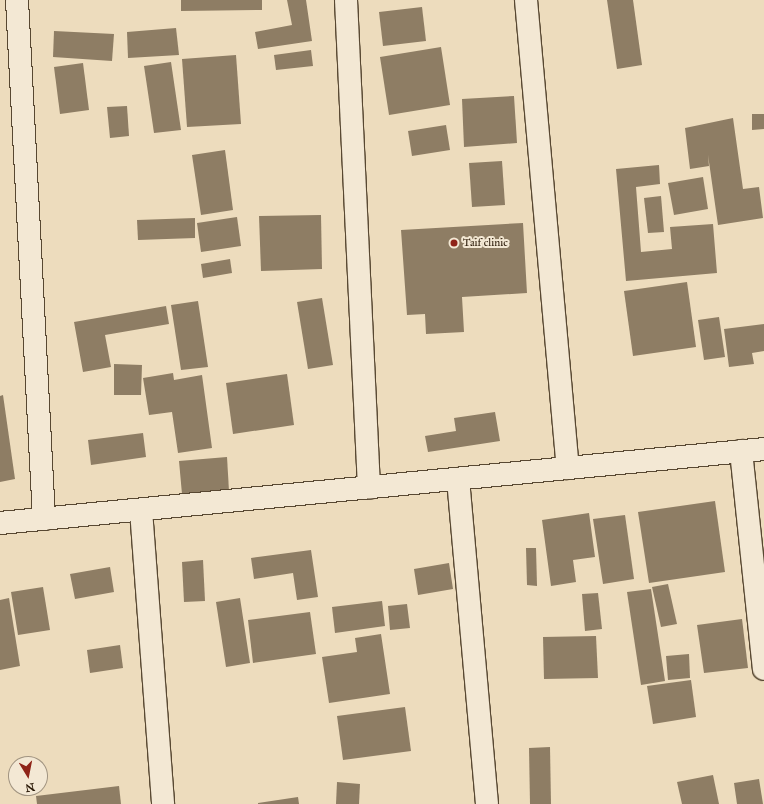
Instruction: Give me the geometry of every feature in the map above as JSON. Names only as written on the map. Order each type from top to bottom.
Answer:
[{"type":"street","points":[[18,0],[44,519]]},
{"type":"street","points":[[346,0],[369,487]]},
{"type":"street","points":[[526,0],[568,468]]},
{"type":"street","points":[[0,523],[764,449]]},
{"type":"street","points":[[741,452],[764,669]]},
{"type":"street","points":[[458,479],[488,804]]},
{"type":"street","points":[[141,510],[163,804]]},
{"type":"building","points":[[181,0],[262,0],[262,10],[181,11]]},
{"type":"building","points":[[287,0],[306,0],[312,41],[258,49],[255,32],[292,25]]},
{"type":"building","points":[[607,0],[633,0],[642,65],[617,69]]},
{"type":"building","points":[[422,7],[426,41],[383,46],[379,12]]},
{"type":"building","points":[[176,28],[179,55],[128,58],[127,32]]},
{"type":"building","points":[[54,31],[114,34],[112,61],[53,57]]},
{"type":"building","points":[[441,47],[450,105],[389,115],[380,57]]},
{"type":"building","points":[[311,50],[313,66],[276,70],[274,55]]},
{"type":"building","points":[[236,55],[241,124],[187,127],[182,59]]},
{"type":"building","points":[[171,62],[181,130],[154,133],[144,66]]},
{"type":"building","points":[[83,63],[89,110],[60,114],[54,67]]},
{"type":"building","points":[[514,96],[517,143],[464,147],[462,99]]},
{"type":"building","points":[[127,106],[129,136],[110,138],[107,107]]},
{"type":"building","points":[[752,114],[764,114],[764,129],[752,130]]},
{"type":"building","points":[[733,118],[743,189],[759,187],[763,218],[718,225],[708,155],[709,166],[690,169],[685,128]]},
{"type":"building","points":[[446,125],[450,150],[412,156],[408,131]]},
{"type":"building","points":[[225,150],[233,210],[201,215],[192,155]]},
{"type":"building","points":[[502,161],[505,205],[472,207],[469,163]]},
{"type":"building","points":[[659,165],[660,184],[636,187],[641,252],[672,249],[670,227],[713,224],[717,273],[626,281],[616,169]]},
{"type":"building","points":[[703,177],[708,209],[674,215],[668,183]]},
{"type":"building","points":[[661,196],[664,232],[648,233],[644,198]]},
{"type":"building","points":[[321,215],[322,269],[261,271],[259,216]]},
{"type":"building","points":[[237,217],[241,246],[201,252],[197,223]]},
{"type":"building","points":[[195,218],[195,238],[138,240],[137,220]]},
{"type":"building","name":"Taif clinic","points":[[523,223],[527,293],[462,297],[464,332],[426,334],[425,314],[407,315],[401,230]]},
{"type":"building","points":[[230,259],[232,273],[203,278],[201,264]]},
{"type":"building","points":[[687,282],[696,347],[633,356],[624,291]]},
{"type":"building","points":[[322,298],[333,365],[308,369],[297,302]]},
{"type":"building","points":[[198,301],[208,367],[181,370],[171,305]]},
{"type":"building","points":[[166,306],[169,324],[105,335],[111,367],[83,372],[74,322]]},
{"type":"building","points":[[719,317],[725,357],[704,360],[698,320]]},
{"type":"building","points":[[764,324],[764,351],[752,353],[754,364],[729,367],[724,329]]},
{"type":"building","points":[[114,364],[142,365],[141,395],[114,395]]},
{"type":"building","points":[[173,373],[174,380],[202,375],[212,448],[178,453],[172,412],[149,415],[143,378]]},
{"type":"building","points":[[287,374],[294,425],[233,434],[226,383]]},
{"type":"building","points":[[3,395],[15,479],[0,482],[0,396]]},
{"type":"building","points":[[495,412],[500,441],[428,452],[425,436],[456,431],[454,418]]},
{"type":"building","points":[[143,433],[146,457],[91,465],[88,440]]},
{"type":"building","points":[[227,457],[229,491],[182,494],[179,461]]},
{"type":"building","points":[[715,501],[725,572],[649,583],[638,512]]},
{"type":"building","points":[[589,513],[595,557],[573,560],[576,582],[551,586],[542,520]]},
{"type":"building","points":[[625,515],[634,579],[603,584],[593,519]]},
{"type":"building","points":[[526,548],[536,548],[537,586],[527,585]]},
{"type":"building","points":[[311,550],[318,597],[297,600],[293,573],[254,579],[251,558]]},
{"type":"building","points":[[203,560],[205,601],[184,602],[182,562]]},
{"type":"building","points":[[449,563],[453,589],[418,595],[414,569]]},
{"type":"building","points":[[110,567],[114,592],[75,599],[70,574]]},
{"type":"building","points":[[668,584],[677,624],[661,627],[652,587]]},
{"type":"building","points":[[43,587],[50,630],[18,635],[11,592]]},
{"type":"building","points":[[651,589],[665,681],[641,685],[627,592]]},
{"type":"building","points":[[598,593],[602,629],[585,631],[582,594]]},
{"type":"building","points":[[9,598],[20,666],[0,670],[0,600]]},
{"type":"building","points":[[240,598],[250,663],[226,667],[216,602]]},
{"type":"building","points":[[382,601],[385,626],[335,633],[332,607]]},
{"type":"building","points":[[407,604],[410,628],[390,630],[388,606]]},
{"type":"building","points":[[310,612],[316,654],[253,663],[248,620]]},
{"type":"building","points":[[742,619],[748,668],[704,673],[697,625]]},
{"type":"building","points":[[381,634],[390,694],[329,703],[322,657],[357,652],[355,638]]},
{"type":"building","points":[[596,636],[598,678],[544,679],[543,637]]},
{"type":"building","points":[[120,645],[123,668],[90,673],[87,650]]},
{"type":"building","points":[[689,654],[690,678],[668,680],[666,656]]},
{"type":"building","points":[[691,680],[696,717],[653,724],[647,686]]},
{"type":"building","points":[[405,707],[411,751],[343,760],[337,716]]},
{"type":"building","points":[[550,747],[551,804],[530,804],[529,748]]},
{"type":"building","points":[[713,775],[719,804],[682,804],[677,782]]},
{"type":"building","points":[[759,779],[763,804],[737,804],[734,783]]},
{"type":"building","points":[[337,782],[360,784],[359,804],[336,804]]},
{"type":"building","points":[[119,786],[121,804],[37,804],[36,796],[48,796],[48,795]]},
{"type":"building","points":[[298,797],[299,804],[258,804],[258,803]]},
{"type":"place","name":"Taif clinic","points":[[454,243]]}]
